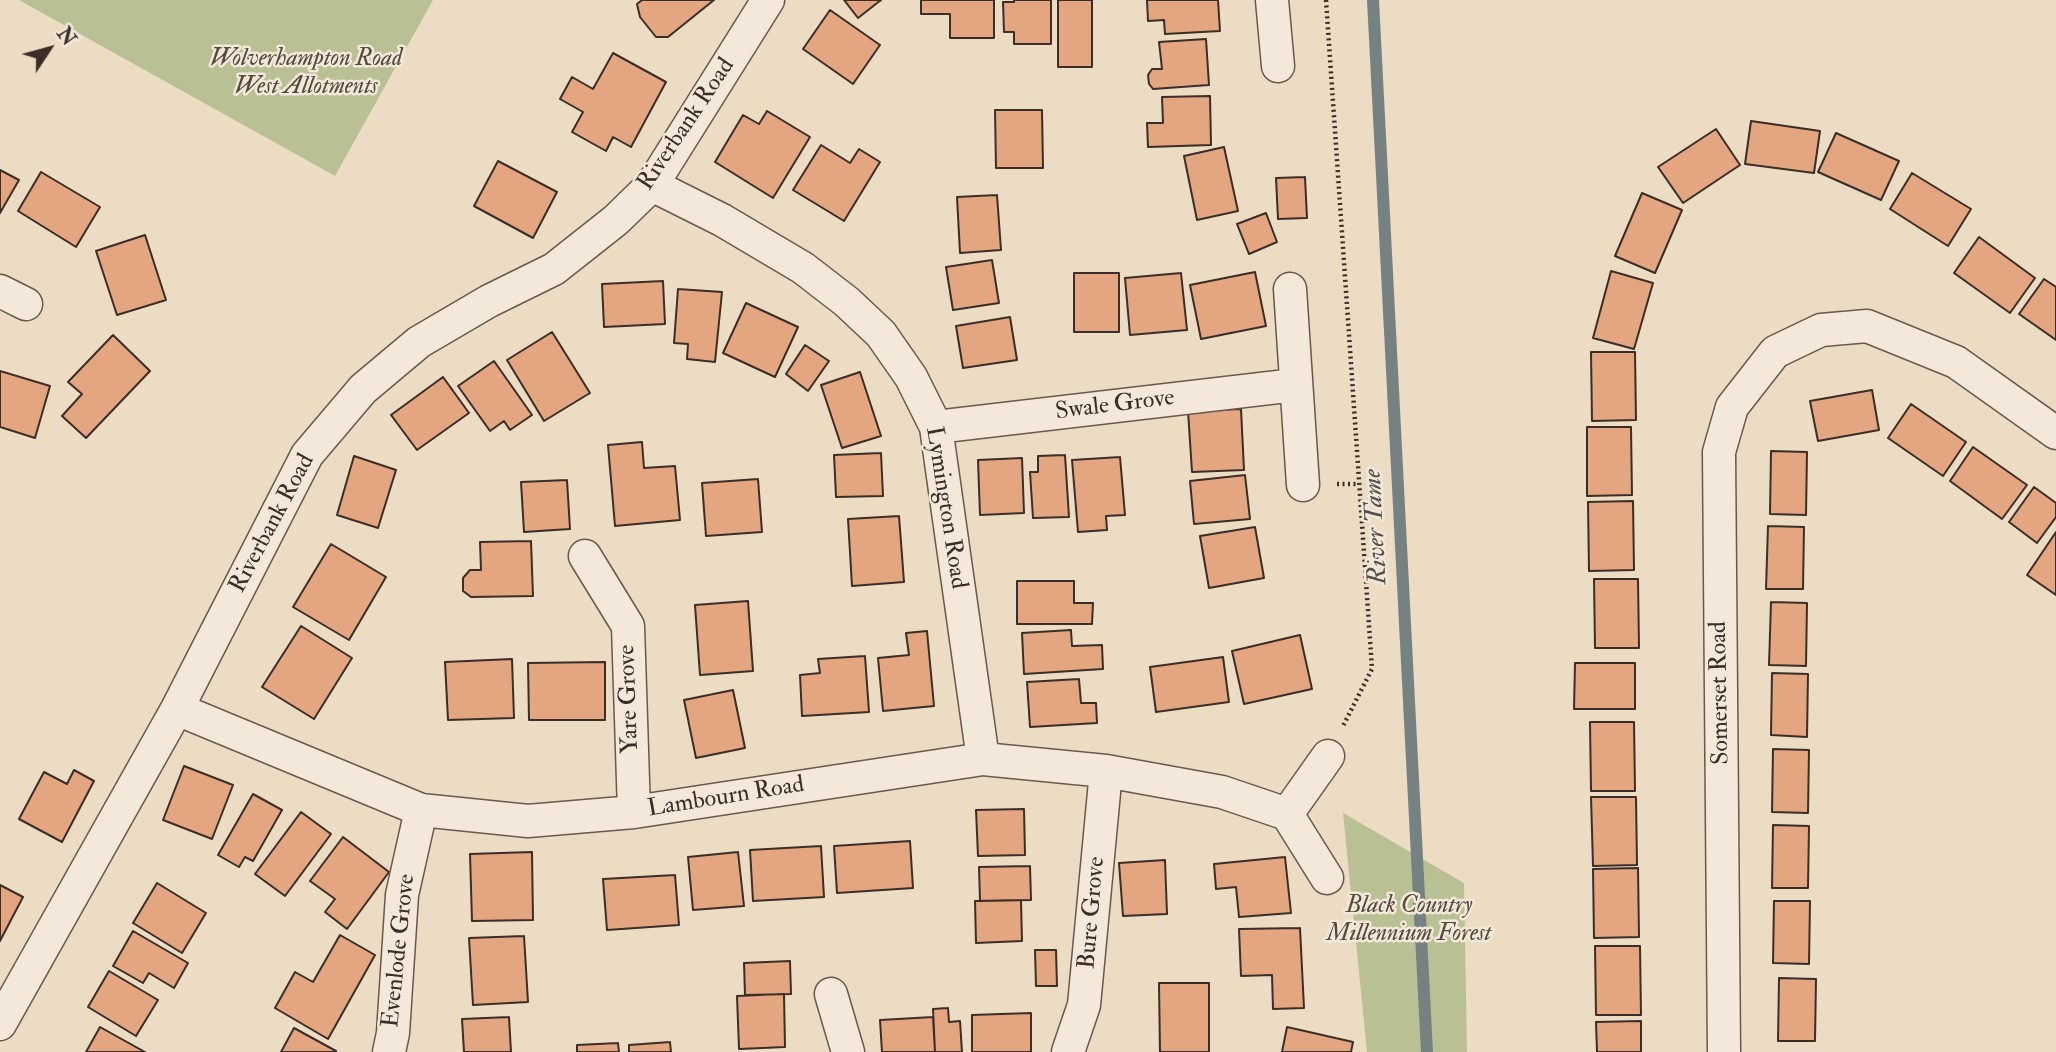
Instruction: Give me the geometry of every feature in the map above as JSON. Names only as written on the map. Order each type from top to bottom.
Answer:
[{"type":"street","name":"Riverbank Road","points":[[0,1024],[177,709],[307,455],[363,388],[419,342],[489,301],[554,269],[616,220],[652,185],[768,0]]},
{"type":"street","points":[[1272,0],[1278,66]]},
{"type":"street","name":"Lymington Road","points":[[652,185],[722,220],[803,268],[847,302],[881,334],[911,377],[936,427],[983,759]]},
{"type":"street","points":[[1290,289],[1303,485]]},
{"type":"street","name":"Somerset Road","points":[[1724,1052],[1719,452],[1732,407],[1776,352],[1821,330],[1867,326],[1956,362],[2056,433]]},
{"type":"street","name":"Swale Grove","points":[[936,427],[1295,385]]},
{"type":"street","name":"Yare Grove","points":[[585,556],[628,626],[634,812]]},
{"type":"street","name":"Lambourn Road","points":[[177,709],[421,810],[528,821],[634,812],[983,759],[1106,771],[1222,792],[1287,814]]},
{"type":"street","points":[[1327,878],[1287,814],[1328,756]]},
{"type":"street","name":"Bure Grove","points":[[1068,1052],[1084,1005],[1106,771]]},
{"type":"street","name":"Evenlode Grove","points":[[389,1052],[393,1033],[402,895],[421,810]]},
{"type":"street","points":[[831,994],[848,1052]]},
{"type":"path","points":[[1326,0],[1372,669],[1328,756]]},
{"type":"green space","name":"Wolverhampton Road West Allotments","points":[[19,0],[433,0],[335,176]]},
{"type":"green space","name":"Black Country Millennium Forest","points":[[1343,813],[1464,883],[1467,1052],[1367,1052]]},
{"type":"building","points":[[642,0],[714,0],[668,37],[656,37],[640,17],[637,4]]},
{"type":"building","points":[[844,0],[881,0],[858,18]]},
{"type":"building","points":[[921,0],[994,0],[994,38],[950,38],[950,14],[921,14]]},
{"type":"building","points":[[1051,0],[1051,44],[1014,44],[1014,32],[1004,32],[1003,2]]},
{"type":"building","points":[[1058,0],[1092,0],[1092,67],[1058,67]]},
{"type":"building","points":[[1147,0],[1218,0],[1220,31],[1165,34],[1164,20],[1148,21]]},
{"type":"building","points":[[830,10],[880,45],[853,84],[803,49]]},
{"type":"building","points":[[1206,39],[1209,85],[1153,89],[1148,75],[1152,69],[1162,69],[1159,42]]},
{"type":"building","points":[[613,53],[666,82],[631,147],[613,137],[606,151],[572,132],[583,112],[560,99],[572,77],[593,89]]},
{"type":"building","points":[[1210,96],[1211,145],[1148,147],[1147,123],[1163,123],[1162,97]]},
{"type":"building","points":[[995,110],[1042,110],[1043,168],[996,168]]},
{"type":"building","points":[[767,111],[810,137],[773,198],[715,162],[743,115],[759,124]]},
{"type":"building","points":[[1751,121],[1820,131],[1814,173],[1745,164]]},
{"type":"building","points":[[1716,129],[1740,165],[1683,203],[1658,167]]},
{"type":"building","points":[[1836,133],[1899,161],[1881,200],[1818,172]]},
{"type":"building","points":[[821,145],[850,163],[859,149],[880,162],[844,221],[793,190]]},
{"type":"building","points":[[1224,147],[1238,211],[1197,220],[1184,156]]},
{"type":"building","points":[[498,161],[557,192],[533,238],[474,206]]},
{"type":"building","points":[[0,170],[19,180],[0,213]]},
{"type":"building","points":[[41,172],[100,207],[76,247],[18,211]]},
{"type":"building","points":[[1912,173],[1971,209],[1948,246],[1890,209]]},
{"type":"building","points":[[1305,177],[1307,218],[1278,219],[1276,178]]},
{"type":"building","points":[[1642,193],[1682,210],[1655,273],[1615,256]]},
{"type":"building","points":[[997,195],[1001,250],[960,253],[957,197]]},
{"type":"building","points":[[1266,213],[1277,242],[1249,254],[1237,224]]},
{"type":"building","points":[[145,235],[166,300],[117,315],[96,251]]},
{"type":"building","points":[[1979,237],[2035,278],[2010,313],[1954,273]]},
{"type":"building","points":[[992,260],[999,303],[953,310],[946,267]]},
{"type":"building","points":[[1611,271],[1653,283],[1634,349],[1593,338]]},
{"type":"building","points":[[1255,272],[1266,326],[1201,339],[1190,285]]},
{"type":"building","points":[[1074,273],[1119,273],[1119,332],[1074,332]]},
{"type":"building","points":[[1181,273],[1187,330],[1130,335],[1125,278]]},
{"type":"building","points":[[2044,279],[2056,287],[2056,340],[2019,314]]},
{"type":"building","points":[[663,281],[665,324],[604,327],[602,284]]},
{"type":"building","points":[[678,289],[722,292],[715,362],[687,359],[688,344],[674,343]]},
{"type":"building","points":[[746,303],[798,327],[775,377],[723,353]]},
{"type":"building","points":[[1010,317],[1017,360],[963,368],[956,326]]},
{"type":"building","points":[[552,332],[590,393],[544,421],[507,360]]},
{"type":"building","points":[[113,335],[150,371],[86,438],[62,416],[82,394],[68,382]]},
{"type":"building","points":[[805,345],[829,361],[808,391],[786,374]]},
{"type":"building","points":[[1591,352],[1635,352],[1636,420],[1592,421]]},
{"type":"building","points":[[494,361],[532,415],[510,430],[504,421],[490,431],[458,386]]},
{"type":"building","points":[[0,371],[50,386],[35,438],[0,427]]},
{"type":"building","points":[[860,372],[881,436],[842,448],[821,385]]},
{"type":"building","points":[[443,377],[469,413],[417,450],[391,415]]},
{"type":"building","points":[[1872,390],[1879,430],[1818,441],[1810,401]]},
{"type":"building","points":[[1911,404],[1966,442],[1943,476],[1888,438]]},
{"type":"building","points":[[1241,409],[1244,470],[1192,472],[1188,411]]},
{"type":"building","points":[[1587,427],[1631,427],[1632,495],[1587,496]]},
{"type":"building","points":[[642,442],[644,468],[675,466],[680,520],[615,526],[608,445]]},
{"type":"building","points":[[1973,447],[2027,485],[2002,519],[1950,481]]},
{"type":"building","points":[[1771,451],[1807,452],[1806,515],[1770,514]]},
{"type":"building","points":[[881,453],[883,496],[836,497],[834,455]]},
{"type":"building","points":[[1065,455],[1069,517],[1033,518],[1030,472],[1038,472],[1038,456]]},
{"type":"building","points":[[354,456],[396,470],[378,528],[337,515]]},
{"type":"building","points":[[1120,457],[1125,515],[1106,516],[1107,530],[1078,532],[1072,460]]},
{"type":"building","points":[[1022,458],[1024,513],[980,515],[978,460]]},
{"type":"building","points":[[1245,475],[1250,519],[1194,524],[1190,481]]},
{"type":"building","points":[[758,479],[762,532],[706,536],[702,483]]},
{"type":"building","points":[[567,480],[570,529],[524,532],[521,482]]},
{"type":"building","points":[[2034,487],[2056,503],[2056,517],[2037,543],[2009,522]]},
{"type":"building","points":[[1633,501],[1634,570],[1589,571],[1588,502]]},
{"type":"building","points":[[899,516],[904,582],[852,586],[848,519]]},
{"type":"building","points":[[1768,526],[1804,527],[1803,589],[1766,589]]},
{"type":"building","points":[[1255,527],[1264,578],[1209,588],[1200,536]]},
{"type":"building","points":[[2056,532],[2056,595],[2027,575]]},
{"type":"building","points":[[531,541],[533,596],[471,597],[463,591],[463,578],[470,570],[481,570],[480,542]]},
{"type":"building","points":[[331,544],[386,577],[349,640],[293,607]]},
{"type":"building","points":[[1594,579],[1638,579],[1639,648],[1595,648]]},
{"type":"building","points":[[1017,581],[1074,581],[1074,603],[1093,603],[1092,624],[1017,624]]},
{"type":"building","points":[[748,601],[753,671],[700,675],[695,605]]},
{"type":"building","points":[[1771,602],[1807,603],[1806,666],[1769,665]]},
{"type":"building","points":[[301,626],[352,658],[314,719],[262,687]]},
{"type":"building","points":[[1071,630],[1072,646],[1102,645],[1103,669],[1024,674],[1022,633]]},
{"type":"building","points":[[927,631],[934,706],[883,711],[878,658],[909,655],[906,633]]},
{"type":"building","points":[[1300,635],[1312,689],[1244,704],[1232,651]]},
{"type":"building","points":[[865,656],[869,712],[802,716],[800,675],[820,673],[818,659]]},
{"type":"building","points":[[1223,657],[1229,702],[1156,712],[1150,667]]},
{"type":"building","points":[[512,659],[514,718],[448,720],[445,662]]},
{"type":"building","points":[[605,662],[605,720],[529,720],[528,663]]},
{"type":"building","points":[[1575,663],[1635,663],[1635,709],[1574,709]]},
{"type":"building","points":[[1772,673],[1808,674],[1807,737],[1771,735]]},
{"type":"building","points":[[1079,679],[1081,703],[1096,703],[1097,723],[1030,727],[1027,682]]},
{"type":"building","points":[[733,690],[745,748],[696,758],[684,700]]},
{"type":"building","points":[[1590,722],[1634,722],[1635,791],[1591,791]]},
{"type":"building","points":[[1773,749],[1809,750],[1808,813],[1772,812]]},
{"type":"building","points":[[184,766],[233,785],[212,839],[163,820]]},
{"type":"building","points":[[74,770],[94,781],[62,842],[19,819],[44,772],[67,784]]},
{"type":"building","points":[[253,794],[282,810],[253,861],[245,857],[239,867],[218,855]]},
{"type":"building","points":[[1591,797],[1636,797],[1637,865],[1593,866]]},
{"type":"building","points":[[1024,809],[1025,855],[978,856],[976,810]]},
{"type":"building","points":[[301,812],[331,834],[285,896],[255,874]]},
{"type":"building","points":[[1773,825],[1809,826],[1808,888],[1772,888]]},
{"type":"building","points":[[343,837],[389,872],[347,929],[325,912],[335,899],[310,881]]},
{"type":"building","points":[[910,841],[913,888],[837,893],[834,846]]},
{"type":"building","points":[[821,846],[824,897],[753,901],[750,850]]},
{"type":"building","points":[[532,852],[533,920],[472,921],[470,854]]},
{"type":"building","points":[[738,852],[744,906],[693,910],[688,857]]},
{"type":"building","points":[[1285,857],[1291,913],[1239,917],[1236,887],[1216,889],[1214,864]]},
{"type":"building","points":[[1165,860],[1167,914],[1123,916],[1119,863]]},
{"type":"building","points":[[1030,866],[1031,900],[980,901],[979,867]]},
{"type":"building","points":[[1638,868],[1639,937],[1594,938],[1593,869]]},
{"type":"building","points":[[675,875],[679,925],[607,930],[603,879]]},
{"type":"building","points":[[157,883],[206,913],[182,953],[133,923]]},
{"type":"building","points":[[0,885],[23,897],[0,941]]},
{"type":"building","points":[[1021,900],[1022,941],[976,943],[975,901]]},
{"type":"building","points":[[1774,901],[1810,901],[1809,964],[1773,963]]},
{"type":"building","points":[[1300,928],[1304,1008],[1273,1009],[1272,975],[1241,976],[1239,929]]},
{"type":"building","points":[[133,931],[188,963],[174,988],[149,973],[143,983],[113,966]]},
{"type":"building","points":[[340,935],[375,955],[328,1039],[275,1008],[295,972],[313,982]]},
{"type":"building","points":[[524,936],[528,1002],[473,1005],[469,938]]},
{"type":"building","points":[[1595,946],[1640,946],[1641,1015],[1596,1015]]},
{"type":"building","points":[[1035,950],[1056,950],[1057,986],[1036,986]]},
{"type":"building","points":[[790,961],[791,994],[745,995],[744,963]]},
{"type":"building","points":[[109,971],[158,1000],[136,1036],[88,1007]]},
{"type":"building","points":[[1779,978],[1816,979],[1815,1041],[1778,1041]]},
{"type":"building","points":[[1159,983],[1209,983],[1209,1052],[1160,1052]]},
{"type":"building","points":[[784,994],[785,1047],[739,1049],[737,996]]},
{"type":"building","points":[[948,1008],[949,1022],[960,1021],[962,1052],[935,1052],[933,1009]]},
{"type":"building","points":[[1031,1013],[1031,1052],[972,1052],[972,1015]]},
{"type":"building","points":[[509,1017],[511,1052],[464,1052],[462,1019]]},
{"type":"building","points":[[933,1017],[935,1052],[882,1052],[880,1020]]},
{"type":"building","points":[[1641,1021],[1641,1052],[1597,1052],[1596,1022]]},
{"type":"building","points":[[100,1027],[145,1052],[86,1052]]},
{"type":"building","points":[[1287,1027],[1353,1042],[1351,1052],[1282,1052]]},
{"type":"building","points":[[294,1028],[336,1051],[336,1052],[281,1052]]},
{"type":"building","points":[[670,1042],[671,1052],[629,1052],[629,1045]]},
{"type":"building","points":[[618,1043],[619,1052],[577,1052],[577,1045]]},
{"type":"waterway","name":"River Tame","points":[[1373,0],[1427,1052]]}]
